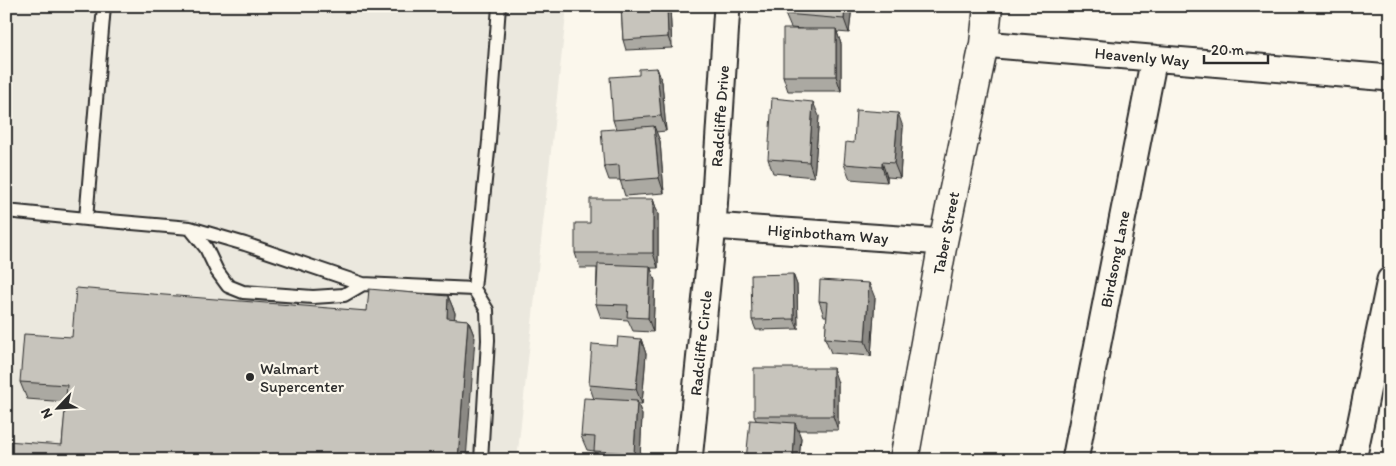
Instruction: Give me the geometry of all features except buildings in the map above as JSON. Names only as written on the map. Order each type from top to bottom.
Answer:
[{"type":"street","name":"Radcliffe Drive","points":[[713,226],[727,6]]},
{"type":"street","name":"Taber Street","points":[[904,460],[943,242],[984,44],[988,6]]},
{"type":"street","name":"Heavenly Way","points":[[984,44],[1390,78]]},
{"type":"street","name":"Birdsong Lane","points":[[1075,460],[1154,58]]},
{"type":"street","name":"Higinbotham Way","points":[[713,226],[943,242]]},
{"type":"street","name":"Radcliffe Circle","points":[[689,460],[713,226]]},
{"type":"street","points":[[1353,460],[1390,280]]},
{"type":"lane","points":[[86,219],[104,6]]},
{"type":"lane","points":[[481,460],[488,340],[487,310],[474,289],[490,141],[499,6]]},
{"type":"lane","points":[[6,211],[190,228],[245,244],[362,284],[474,289]]},
{"type":"lane","points":[[190,228],[206,248],[217,271],[228,286],[243,292],[314,297],[344,295],[362,284]]},
{"type":"shaded area","points":[[6,6],[567,6],[517,460],[6,460]]},
{"type":"place","name":"Walmart Supercenter","points":[[250,377]]}]
